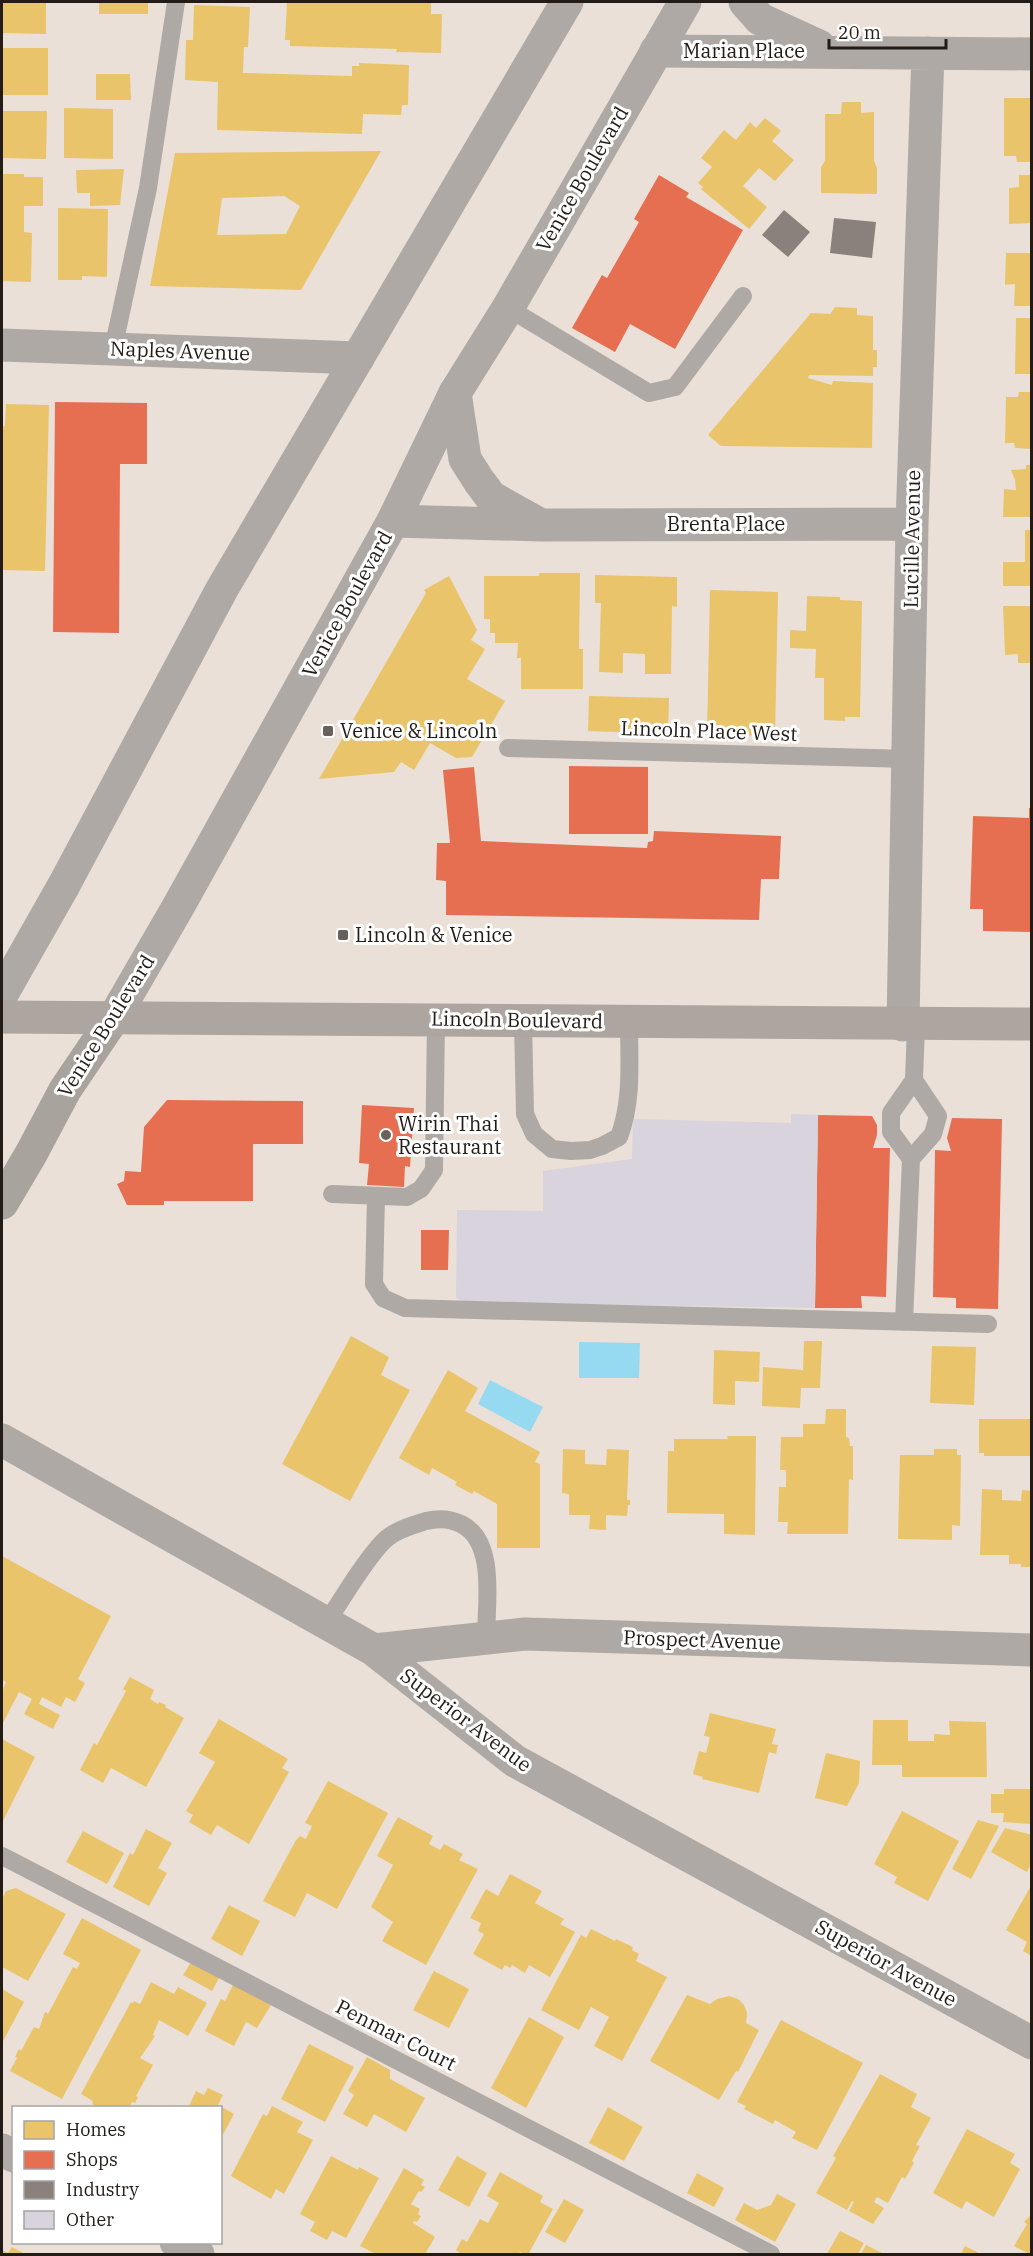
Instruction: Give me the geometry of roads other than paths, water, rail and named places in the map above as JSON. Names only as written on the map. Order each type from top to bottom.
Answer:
[{"type":"highway","name":"Lincoln Boulevard","points":[[2,1017],[115,1016],[910,1025],[1032,1024]]},
{"type":"main road","points":[[2,994],[58,895],[222,589],[567,2]]},
{"type":"main road","name":"Venice Boulevard","points":[[2,1203],[65,1090],[115,1016],[184,896],[393,521],[455,393],[508,308],[685,2]]},
{"type":"street","name":"Marian Place","points":[[745,2],[760,19],[832,52]]},
{"type":"street","name":"Marian Place","points":[[656,51],[1032,54]]},
{"type":"street","name":"Lucille Avenue","points":[[910,1025],[909,759],[912,524],[928,53]]},
{"type":"street","name":"Naples Avenue","points":[[2,345],[358,358]]},
{"type":"street","name":"Brenta Place","points":[[455,393],[465,459],[479,481],[491,497],[541,525]]},
{"type":"street","name":"Brenta Place","points":[[393,521],[541,525],[912,524]]},
{"type":"street","name":"Superior Avenue","points":[[2,1440],[374,1650],[515,1761],[1032,2043]]},
{"type":"street","name":"Prospect Avenue","points":[[374,1650],[525,1634],[1032,1650]]},
{"type":"street","points":[[180,2244],[198,2254]]},
{"type":"lane","points":[[113,349],[148,188],[176,2]]},
{"type":"lane","points":[[508,308],[649,393],[675,387],[742,296]]},
{"type":"lane","name":"Lincoln Place West","points":[[508,748],[909,759]]},
{"type":"lane","points":[[332,1194],[407,1197],[421,1189],[434,1170],[436,1019]]},
{"type":"lane","points":[[523,1020],[525,1114],[534,1134],[552,1149],[572,1151],[602,1146],[619,1137],[626,1119],[628,1098],[629,1021]]},
{"type":"lane","points":[[904,1322],[911,1159],[933,1134],[938,1116],[914,1080],[910,1025]]},
{"type":"lane","points":[[911,1159],[891,1132],[891,1113],[914,1080]]},
{"type":"lane","points":[[376,1196],[374,1284],[383,1298],[405,1308],[988,1324]]},
{"type":"lane","points":[[326,1623],[382,1542],[404,1528],[434,1519],[451,1519],[466,1526],[481,1544],[486,1568],[486,1638]]},
{"type":"lane","name":"Penmar Court","points":[[2,1856],[771,2254]]},
{"type":"water","points":[[579,1342],[640,1343],[639,1378],[579,1378]]},
{"type":"water","points":[[490,1380],[543,1407],[530,1432],[478,1404]]},
{"type":"place","name":"Venice & Lincoln","points":[[328,731]]},
{"type":"place","name":"Lincoln & Venice","points":[[343,935]]},
{"type":"place","name":"Wirin Thai Restaurant","points":[[386,1135]]}]
